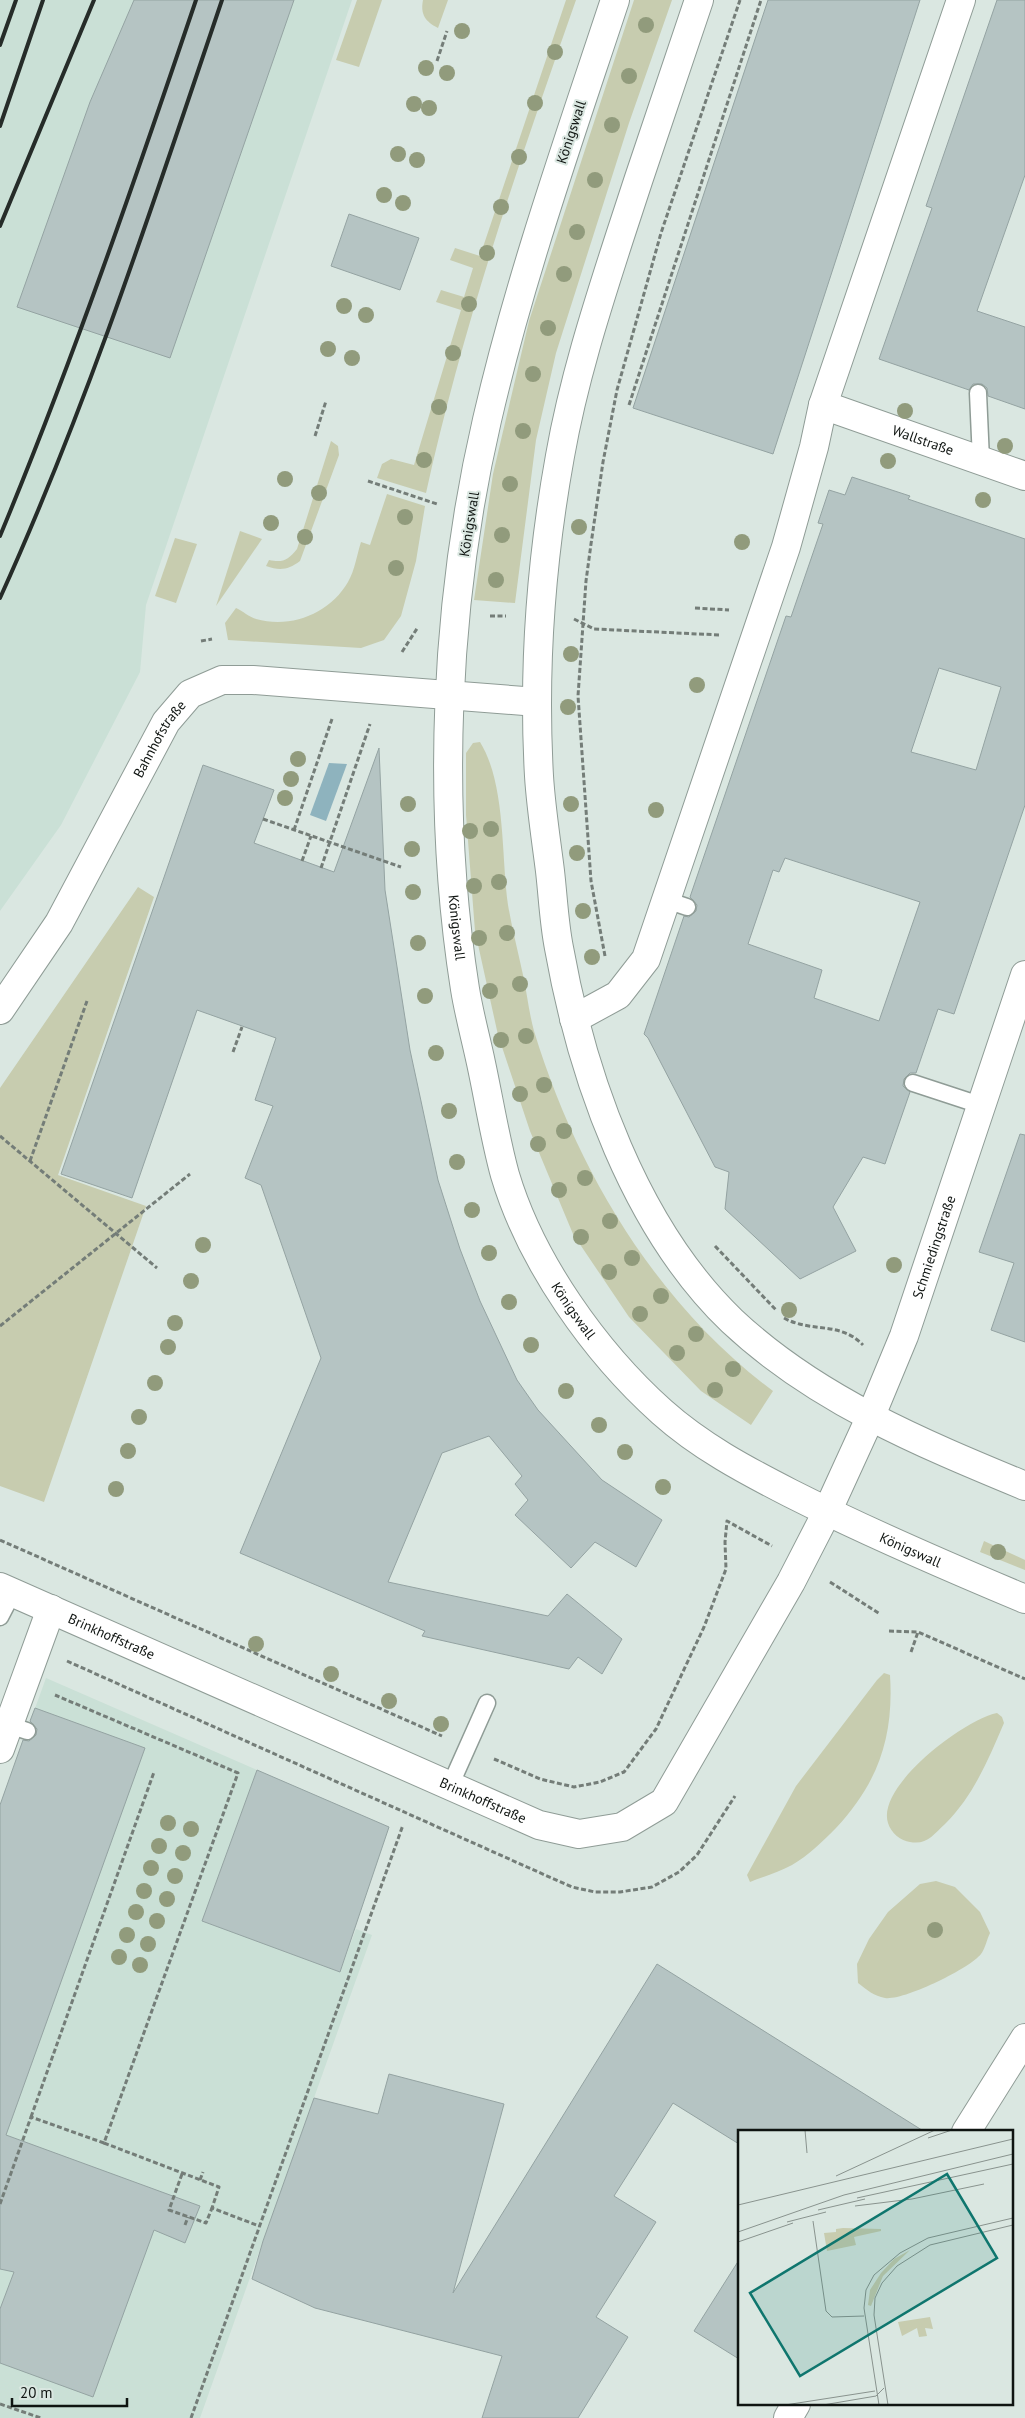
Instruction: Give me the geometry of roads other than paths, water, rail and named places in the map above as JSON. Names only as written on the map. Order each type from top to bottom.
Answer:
[{"type":"street","name":"Königswall","points":[[615,0],[531,251],[487,421],[469,518],[456,614],[450,697],[450,848],[465,989],[506,1177],[534,1245],[550,1275],[578,1317],[635,1385],[663,1413],[697,1441],[827,1512],[943,1565],[1025,1599]]},
{"type":"street","points":[[699,0],[596,310],[576,381],[560,456],[541,616],[537,702],[539,779],[558,945],[574,1019],[596,1092],[629,1171],[652,1215],[687,1269],[730,1318],[760,1345],[810,1383],[870,1418],[1025,1486]]},
{"type":"street","points":[[574,1019],[618,995],[646,958],[676,904],[804,484],[823,405],[961,0]]},
{"type":"street","name":"Wallstraße","points":[[823,405],[1025,476]]},
{"type":"street","name":"Bahnhofstraße","points":[[0,1010],[59,923],[166,722],[190,694],[222,680],[253,680],[450,697],[537,702]]},
{"type":"street","name":"Schmiedingstraße","points":[[827,1512],[870,1418],[904,1336],[980,1105],[1022,991]]},
{"type":"street","name":"Brinkhoffstraße","points":[[6,1590],[539,1825],[579,1834],[622,1827],[664,1802],[791,1582],[827,1512]]},
{"type":"street","points":[[12,1735],[24,1682],[50,1609]]},
{"type":"street","points":[[967,2130],[1025,2038]]},
{"type":"street","points":[[788,2418],[795,2406]]},
{"type":"lane","points":[[978,393],[981,460]]},
{"type":"lane","points":[[913,1083],[980,1105]]},
{"type":"lane","points":[[0,1618],[6,1590]]},
{"type":"lane","points":[[450,1786],[487,1703]]},
{"type":"water","points":[[329,763],[347,764],[326,821],[310,815]]},
{"type":"railway","points":[[0,45],[16,0]]},
{"type":"railway","points":[[0,126],[43,0]]},
{"type":"railway","points":[[0,226],[94,0]]},
{"type":"railway","points":[[0,536],[78,337],[196,0]]},
{"type":"railway","points":[[0,598],[62,451],[119,302],[222,0]]}]
